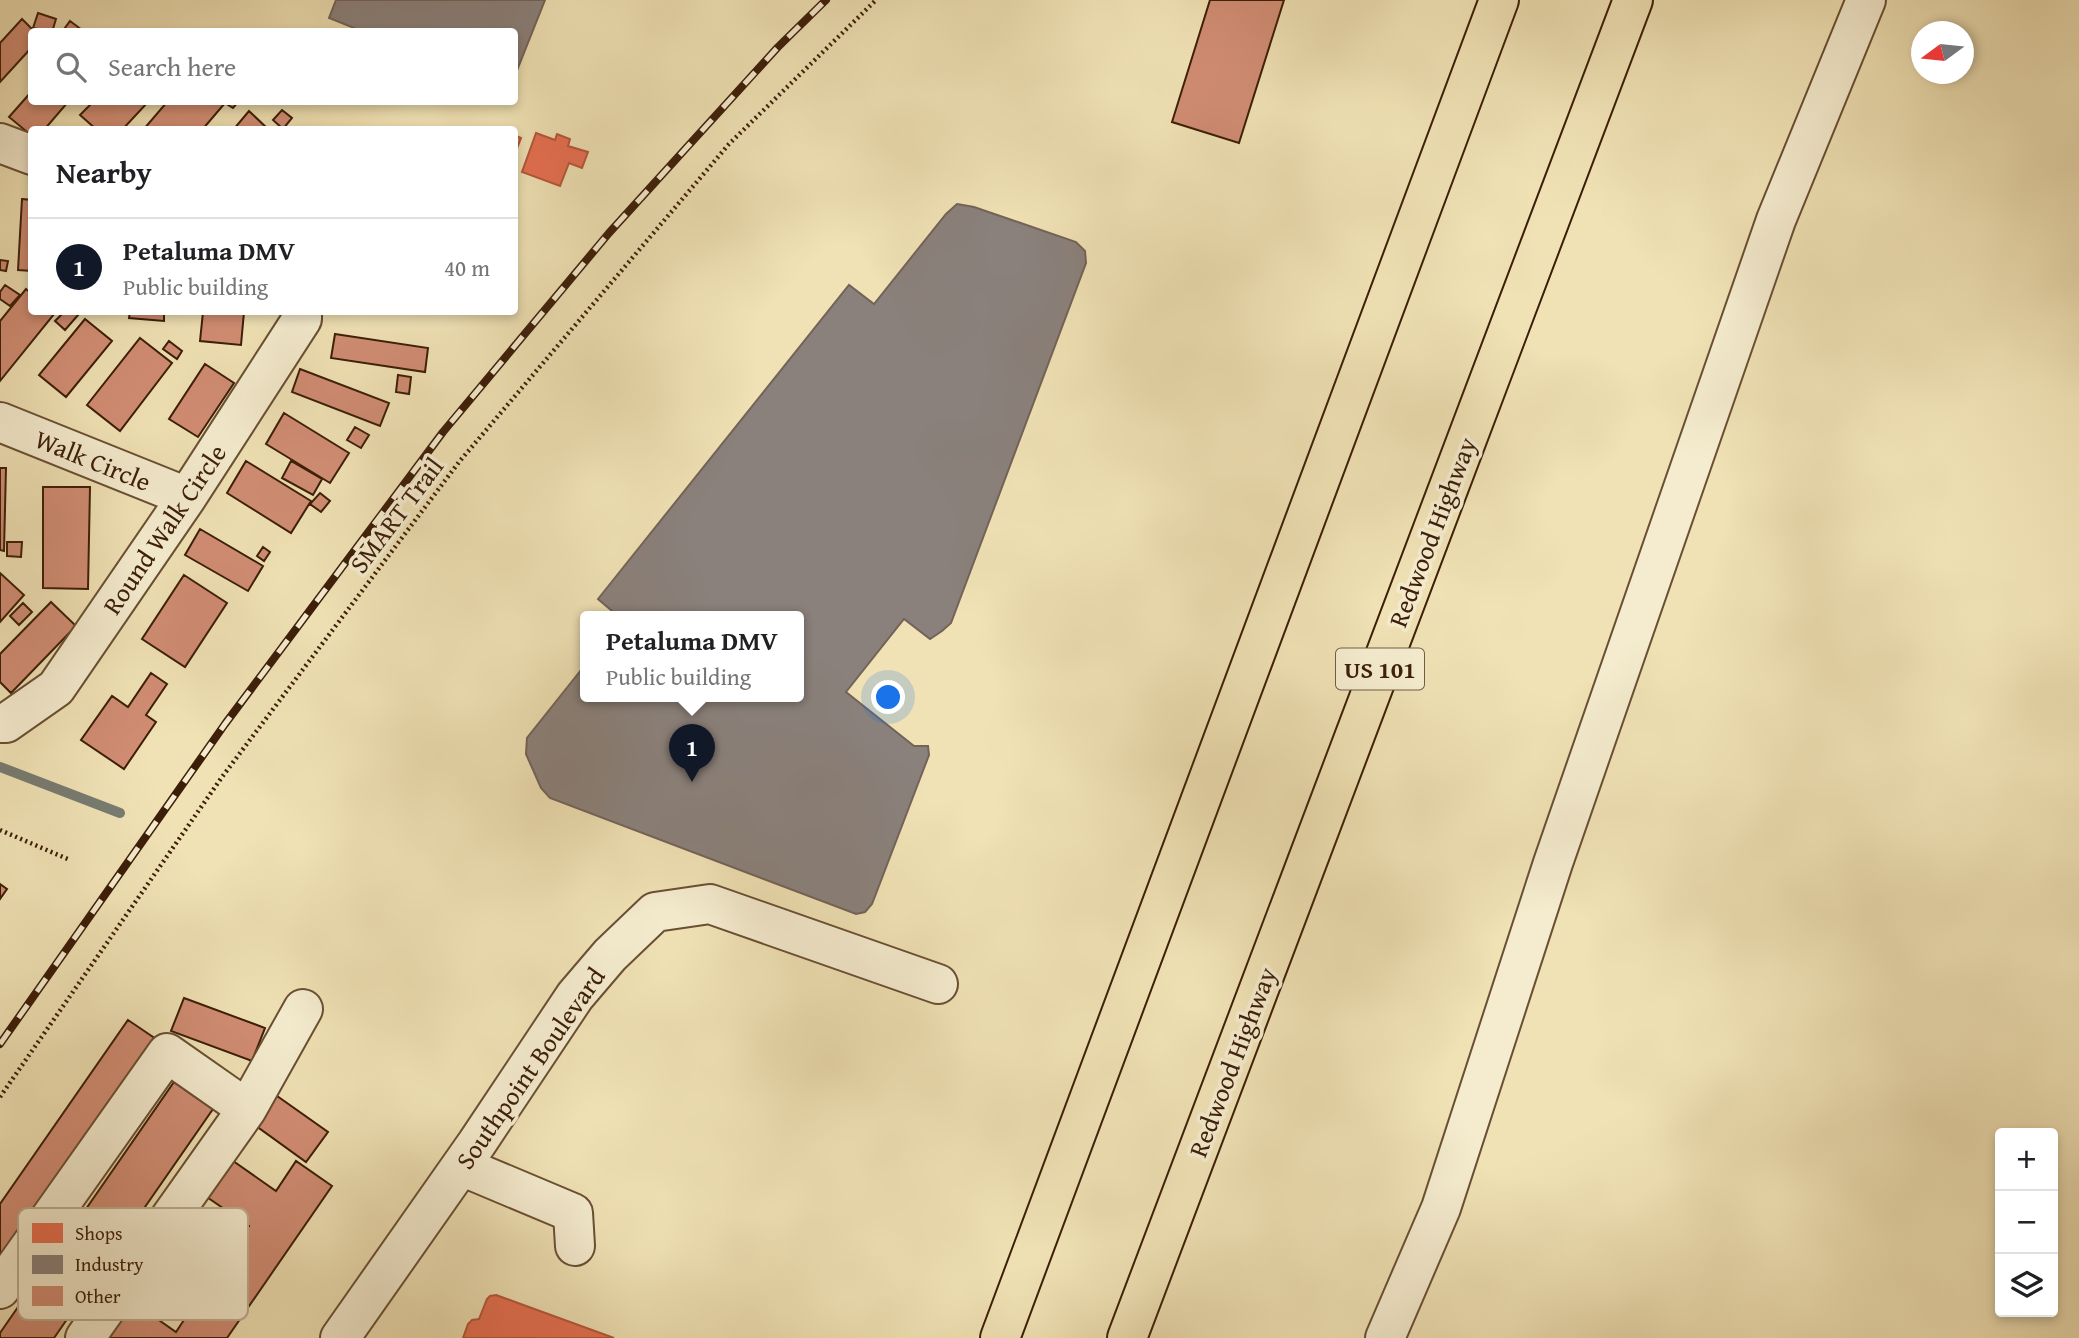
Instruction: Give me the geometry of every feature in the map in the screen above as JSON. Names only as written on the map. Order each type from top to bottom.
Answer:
[{"type":"highway","points":[[1000,1338],[1499,0]]},
{"type":"highway","name":"Redwood Highway","points":[[1127,1338],[1633,0]]},
{"type":"street","points":[[1385,1338],[1441,1208],[1553,863],[1776,220],[1866,0]]},
{"type":"street","points":[[0,143],[28,154]]},
{"type":"street","name":"Round Walk Circle","points":[[0,723],[6,723],[56,688],[187,498],[302,319],[302,315]]},
{"type":"street","name":"Walk Circle","points":[[0,422],[187,498]]},
{"type":"street","name":"Southpoint Boulevard","points":[[340,1338],[461,1166],[575,996],[610,955],[655,912],[710,904],[937,984]]},
{"type":"street","points":[[177,1208],[247,1110],[303,1009]]},
{"type":"street","points":[[57,1208],[167,1053],[247,1110]]},
{"type":"street","points":[[461,1166],[573,1213],[575,1246]]},
{"type":"street","points":[[0,1289],[18,1264]]},
{"type":"street","points":[[85,1338],[98,1320]]},
{"type":"path","name":"SMART Trail","points":[[0,1097],[222,777],[459,463],[729,144],[876,0]]},
{"type":"path","points":[[0,830],[70,860]]},
{"type":"building: Shops","points":[[536,133],[555,140],[557,134],[570,139],[568,146],[588,152],[582,168],[569,163],[560,186],[522,172]]},
{"type":"building: Shops","points":[[496,1295],[614,1338],[463,1338],[468,1324],[479,1319],[487,1299]]},
{"type":"building: Industry","points":[[336,0],[545,0],[518,68],[518,28],[354,28],[329,18]]},
{"type":"building: Industry","points":[[957,204],[974,207],[1076,242],[1085,251],[1086,263],[951,623],[930,639],[904,619],[846,692],[914,746],[928,746],[929,755],[872,904],[865,912],[856,914],[550,798],[541,788],[526,754],[527,738],[580,671],[580,702],[804,702],[804,611],[612,611],[598,599],[849,285],[874,304]]},
{"type":"building: Other","points":[[1210,0],[1284,0],[1239,143],[1172,122]]},
{"type":"building: Other","points":[[38,13],[56,19],[53,28],[33,28]]},
{"type":"building: Other","points":[[22,19],[31,28],[28,28],[28,51],[0,82],[0,43]]},
{"type":"building: Other","points":[[70,21],[79,28],[65,28]]},
{"type":"building: Other","points":[[28,96],[28,105],[65,105],[47,126],[28,126],[28,133],[9,117]]},
{"type":"building: Other","points":[[90,105],[145,105],[126,126],[92,126],[80,115]]},
{"type":"building: Other","points":[[164,105],[223,105],[205,126],[146,126]]},
{"type":"building: Other","points":[[282,110],[292,118],[285,126],[280,126],[273,120]]},
{"type":"building: Other","points":[[249,111],[265,126],[236,126]]},
{"type":"building: Other","points":[[22,199],[28,200],[28,271],[18,270]]},
{"type":"building: Other","points":[[0,260],[8,261],[6,271],[0,270]]},
{"type":"building: Other","points":[[5,285],[20,295],[10,306],[0,299],[0,292]]},
{"type":"building: Other","points":[[26,289],[28,315],[53,315],[0,381],[0,321]]},
{"type":"building: Other","points":[[61,315],[78,315],[65,330],[55,321]]},
{"type":"building: Other","points":[[130,315],[164,315],[164,321],[129,318]]},
{"type":"building: Other","points":[[203,315],[244,315],[241,345],[200,341]]},
{"type":"building: Other","points":[[85,319],[112,341],[66,397],[39,375]]},
{"type":"building: Other","points":[[335,334],[428,348],[425,372],[331,358]]},
{"type":"building: Other","points":[[140,338],[172,363],[120,431],[87,405]]},
{"type":"building: Other","points":[[169,341],[182,351],[177,359],[163,349]]},
{"type":"building: Other","points":[[205,364],[234,383],[198,437],[169,419]]},
{"type":"building: Other","points":[[300,369],[389,403],[380,426],[292,392]]},
{"type":"building: Other","points":[[398,375],[411,377],[409,394],[396,392]]},
{"type":"building: Other","points":[[284,413],[349,453],[330,483],[266,444]]},
{"type":"building: Other","points":[[355,427],[369,435],[361,448],[347,440]]},
{"type":"building: Other","points":[[246,461],[311,501],[291,533],[227,493]]},
{"type":"building: Other","points":[[291,461],[322,479],[313,495],[282,478]]},
{"type":"building: Other","points":[[0,468],[6,468],[4,551],[0,550]]},
{"type":"building: Other","points":[[43,487],[90,487],[88,589],[43,588]]},
{"type":"building: Other","points":[[320,493],[330,501],[321,512],[310,504]]},
{"type":"building: Other","points":[[200,529],[263,566],[248,591],[185,555]]},
{"type":"building: Other","points":[[7,542],[22,542],[21,557],[7,556]]},
{"type":"building: Other","points":[[263,547],[270,552],[264,561],[257,556]]},
{"type":"building: Other","points":[[0,573],[24,595],[0,622]]},
{"type":"building: Other","points":[[184,575],[227,603],[185,667],[142,639]]},
{"type":"building: Other","points":[[51,602],[76,626],[11,693],[0,682],[0,654]]},
{"type":"building: Other","points":[[23,603],[32,612],[19,625],[10,616]]},
{"type":"building: Other","points":[[151,673],[167,684],[146,715],[156,722],[124,769],[81,740],[112,696],[128,707]]},
{"type":"building: Other","points":[[0,884],[7,889],[0,899]]},
{"type":"building: Other","points":[[184,998],[265,1028],[252,1061],[171,1031]]},
{"type":"building: Other","points":[[128,1020],[156,1039],[38,1208],[18,1208],[18,1237],[0,1263],[0,1204]]},
{"type":"building: Other","points":[[174,1082],[213,1109],[144,1208],[87,1208]]},
{"type":"building: Other","points":[[270,1091],[328,1132],[306,1162],[249,1121]]},
{"type":"building: Other","points":[[226,1156],[276,1191],[296,1161],[332,1186],[248,1308],[248,1208],[223,1208],[201,1193]]},
{"type":"building: Other","points":[[18,1307],[18,1320],[66,1320],[54,1338],[0,1338],[0,1333]]},
{"type":"building: Other","points":[[115,1320],[159,1320],[176,1332],[184,1320],[239,1320],[227,1338],[107,1338]]},
{"type":"waterway","points":[[0,767],[120,813]]},
{"type":"railway","points":[[0,1044],[225,724],[443,432],[609,233],[778,47],[826,0]]},
{"type":"place","name":"Petaluma DMV","points":[[692,782]]}]
